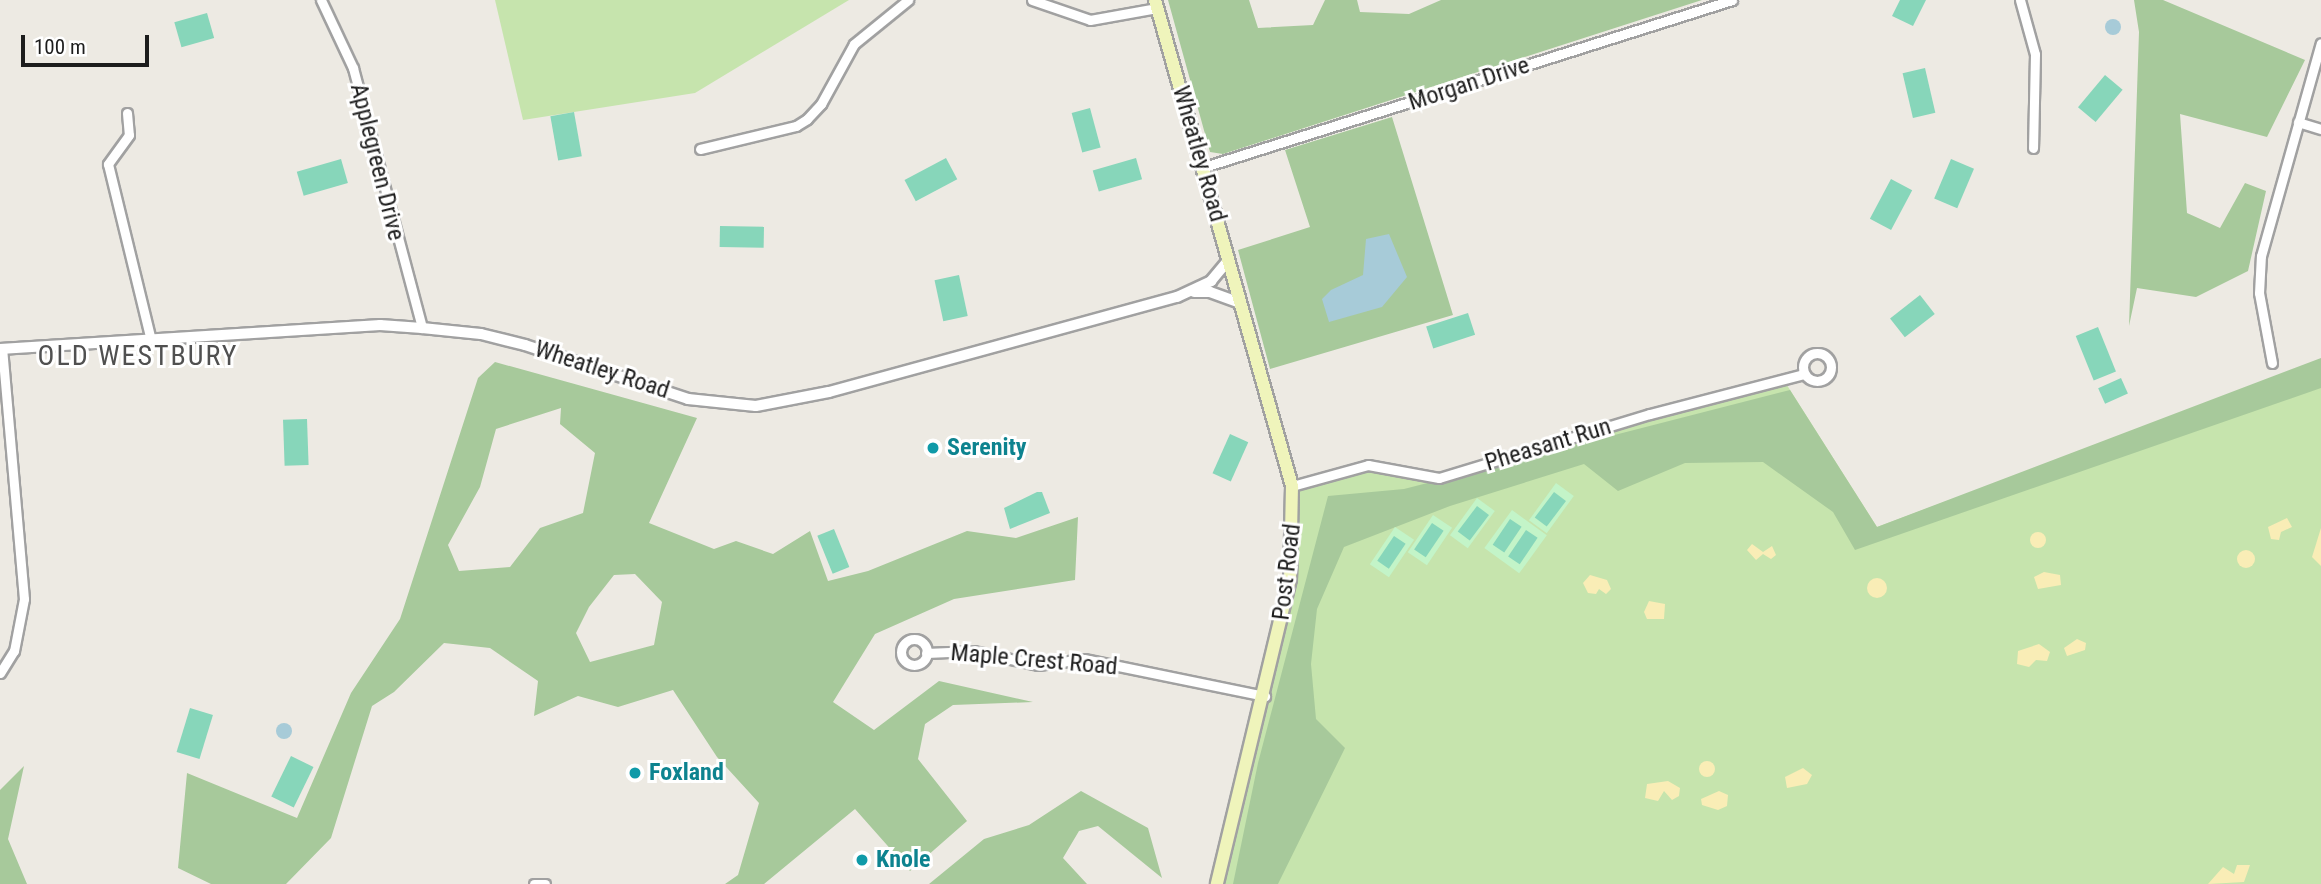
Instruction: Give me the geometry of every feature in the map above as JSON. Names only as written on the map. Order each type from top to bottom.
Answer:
[{"type":"main road","name":"Wheatley Road","points":[[1156,4],[1204,167],[1228,261]]},
{"type":"main road","name":"Post Road","points":[[1217,884],[1265,696],[1290,579],[1292,486],[1228,261]]},
{"type":"street","name":"Applegreen Drive","points":[[321,0],[353,68],[422,328]]},
{"type":"street","points":[[700,149],[796,126],[807,119],[821,104],[853,44],[908,0]]},
{"type":"street","points":[[1032,0],[1090,20],[1156,4]]},
{"type":"street","points":[[2020,0],[2035,54],[2033,148]]},
{"type":"street","name":"Morgan Drive","points":[[1204,167],[1726,1]]},
{"type":"street","points":[[2272,363],[2259,293],[2261,256],[2321,43]]},
{"type":"street","points":[[127,113],[130,135],[108,164],[150,340]]},
{"type":"street","points":[[2298,122],[2321,129]]},
{"type":"street","name":"Wheatley Road","points":[[1,349],[380,325],[422,328],[481,334],[525,345],[688,399],[756,406],[829,392],[1191,292],[1211,281],[1228,261]]},
{"type":"street","name":"Wheatley Road","points":[[1191,292],[1210,292],[1241,303]]},
{"type":"street","points":[[0,673],[14,651],[24,599],[1,349]]},
{"type":"street","name":"Pheasant Run","points":[[1292,486],[1368,465],[1438,478],[1650,414],[1804,374]]},
{"type":"street","name":"Maple Crest Road","points":[[926,653],[973,651],[1038,665],[1084,659],[1265,696]]},
{"type":"street","points":[[534,884],[545,884]]},
{"type":"green space","points":[[495,0],[849,0],[695,93],[523,120]]},
{"type":"green space","points":[[1168,0],[1249,0],[1258,28],[1313,25],[1325,0],[1357,0],[1360,12],[1409,14],[1441,0],[1702,0],[1223,154],[1210,152]]},
{"type":"green space","points":[[1900,0],[1926,0],[1913,26],[1892,16]]},
{"type":"green space","points":[[2134,0],[2163,0],[2305,60],[2267,137],[2180,114],[2187,213],[2220,228],[2245,183],[2266,191],[2248,271],[2196,297],[2137,288],[2129,326],[2139,32]]},
{"type":"green space","points":[[207,13],[214,38],[181,47],[174,22]]},
{"type":"green space","points":[[1925,68],[1935,113],[1913,118],[1903,73]]},
{"type":"green space","points":[[2105,75],[2123,90],[2096,122],[2078,107]]},
{"type":"green space","points":[[1090,108],[1101,148],[1082,153],[1072,113]]},
{"type":"green space","points":[[574,112],[582,156],[558,160],[550,116]]},
{"type":"green space","points":[[1392,117],[1453,315],[1270,369],[1238,250],[1310,227],[1285,150]]},
{"type":"green space","points":[[946,158],[957,179],[916,201],[905,180]]},
{"type":"green space","points":[[1136,158],[1142,179],[1099,192],[1093,170]]},
{"type":"green space","points":[[341,159],[348,183],[304,196],[297,172]]},
{"type":"green space","points":[[1951,159],[1974,169],[1957,208],[1934,199]]},
{"type":"green space","points":[[1891,179],[1912,190],[1891,230],[1870,219]]},
{"type":"green space","points":[[720,226],[764,227],[764,248],[720,247]]},
{"type":"green space","points":[[959,275],[968,316],[943,321],[935,280]]},
{"type":"green space","points":[[1920,295],[1935,314],[1905,337],[1890,318]]},
{"type":"green space","points":[[1468,313],[1475,335],[1433,348],[1426,327]]},
{"type":"green space","points":[[2098,327],[2116,372],[2094,380],[2076,336]]},
{"type":"green space","points":[[2321,358],[2321,388],[1855,550],[1833,512],[1763,462],[1685,463],[1618,491],[1584,464],[1450,506],[1344,547],[1317,609],[1311,664],[1316,719],[1345,748],[1278,884],[1233,884],[1258,763],[1328,496],[1404,489],[1790,390],[1877,527]]},
{"type":"green space","points":[[495,362],[697,418],[649,523],[714,549],[736,541],[773,554],[810,531],[828,581],[868,571],[967,531],[1016,538],[1078,517],[1075,580],[954,599],[875,634],[833,702],[874,730],[939,681],[1033,702],[953,705],[925,724],[918,759],[967,821],[910,871],[855,809],[764,884],[725,884],[738,875],[759,803],[717,757],[673,690],[618,707],[578,696],[534,716],[538,681],[490,648],[444,643],[394,692],[372,706],[331,838],[286,884],[211,884],[178,868],[187,773],[297,818],[351,693],[400,619],[478,378]],"holes":[[[561,408],[560,424],[595,453],[583,513],[540,528],[510,567],[459,571],[448,545],[480,487],[496,429]],[[635,574],[662,602],[654,645],[590,662],[576,633],[589,607],[614,575]]]},
{"type":"green space","points":[[2321,362],[2321,884],[1217,884],[1290,579],[1292,486],[1368,465],[1424,479],[1650,414],[1785,382],[1877,527]]},
{"type":"green space","points":[[2121,378],[2128,394],[2105,404],[2098,388]]},
{"type":"green space","points":[[307,419],[309,465],[285,466],[283,420]]},
{"type":"green space","points":[[1230,434],[1248,442],[1231,481],[1213,473]]},
{"type":"green space","points":[[1556,483],[1574,496],[1547,533],[1529,520]]},
{"type":"green space","points":[[1042,492],[1050,513],[1010,529],[1004,508]]},
{"type":"green space","points":[[1554,492],[1566,501],[1547,527],[1535,518]]},
{"type":"green space","points":[[1477,498],[1495,511],[1468,548],[1450,535]]},
{"type":"green space","points":[[1477,506],[1489,515],[1470,541],[1458,532]]},
{"type":"green space","points":[[1512,510],[1547,535],[1519,573],[1484,548]]},
{"type":"green space","points":[[1433,515],[1452,528],[1427,565],[1408,552]]},
{"type":"green space","points":[[1510,519],[1522,527],[1504,553],[1493,545]]},
{"type":"green space","points":[[1432,523],[1444,531],[1426,557],[1414,550]]},
{"type":"green space","points":[[1395,527],[1414,540],[1389,577],[1370,564]]},
{"type":"green space","points":[[834,529],[849,567],[833,574],[817,536]]},
{"type":"green space","points":[[1526,530],[1538,538],[1520,564],[1508,557]]},
{"type":"green space","points":[[1394,536],[1406,544],[1389,569],[1377,561]]},
{"type":"green space","points":[[190,708],[213,715],[200,759],[177,752]]},
{"type":"green space","points":[[291,756],[313,767],[294,807],[271,796]]},
{"type":"green space","points":[[24,766],[8,839],[27,884],[0,884],[0,790]]},
{"type":"green space","points":[[1081,791],[1148,828],[1162,878],[1098,826],[1079,831],[1063,858],[1087,884],[929,884],[984,839],[1029,825]]},
{"type":"sand","points":[[2287,518],[2292,527],[2281,532],[2279,540],[2271,539],[2268,527]]},
{"type":"sand","points":[[2321,528],[2321,566],[2312,557]]},
{"type":"sand","points":[[2035,532],[2041,532],[2046,540],[2044,546],[2035,548],[2030,543],[2030,537]]},
{"type":"sand","points":[[1752,544],[1763,552],[1772,546],[1776,555],[1771,559],[1763,554],[1756,560],[1747,550]]},
{"type":"sand","points":[[2246,550],[2254,555],[2255,559],[2250,567],[2246,568],[2238,563],[2237,559],[2242,551]]},
{"type":"sand","points":[[2044,572],[2060,575],[2061,585],[2038,589],[2034,577]]},
{"type":"sand","points":[[1590,575],[1607,580],[1611,589],[1606,594],[1599,589],[1596,594],[1588,593],[1583,583]]},
{"type":"sand","points":[[1877,578],[1884,581],[1887,588],[1884,595],[1877,598],[1870,595],[1867,588],[1870,581]]},
{"type":"sand","points":[[1649,601],[1665,604],[1664,619],[1647,619],[1644,612]]},
{"type":"sand","points":[[2077,639],[2086,643],[2085,650],[2067,656],[2064,648]]},
{"type":"sand","points":[[2039,644],[2050,652],[2047,661],[2036,660],[2029,667],[2017,664],[2018,651]]},
{"type":"sand","points":[[1704,761],[1710,761],[1715,769],[1713,775],[1704,777],[1699,772],[1699,766]]},
{"type":"sand","points":[[1803,768],[1812,775],[1807,784],[1787,788],[1785,777]]},
{"type":"sand","points":[[1668,781],[1680,788],[1679,796],[1672,800],[1664,791],[1658,801],[1645,798],[1647,784]]},
{"type":"sand","points":[[1719,791],[1728,795],[1727,806],[1718,810],[1702,805],[1701,799]]},
{"type":"sand","points":[[2237,865],[2250,865],[2244,882],[2208,884],[2223,867],[2234,874]]},
{"type":"water","points":[[2110,19],[2116,19],[2121,27],[2119,33],[2110,35],[2105,30],[2105,24]]},
{"type":"water","points":[[1389,234],[1407,277],[1382,307],[1329,322],[1322,299],[1331,290],[1363,275],[1366,239]]},
{"type":"water","points":[[284,723],[290,725],[290,737],[284,739],[278,737],[276,731],[278,725]]},
{"type":"place","name":"Serenity","points":[[933,448]]},
{"type":"place","name":"Foxland","points":[[635,773]]},
{"type":"place","name":"Knole","points":[[862,860]]},
{"type":"district","name":"OLD WESTBURY","points":[[138,356]]}]
